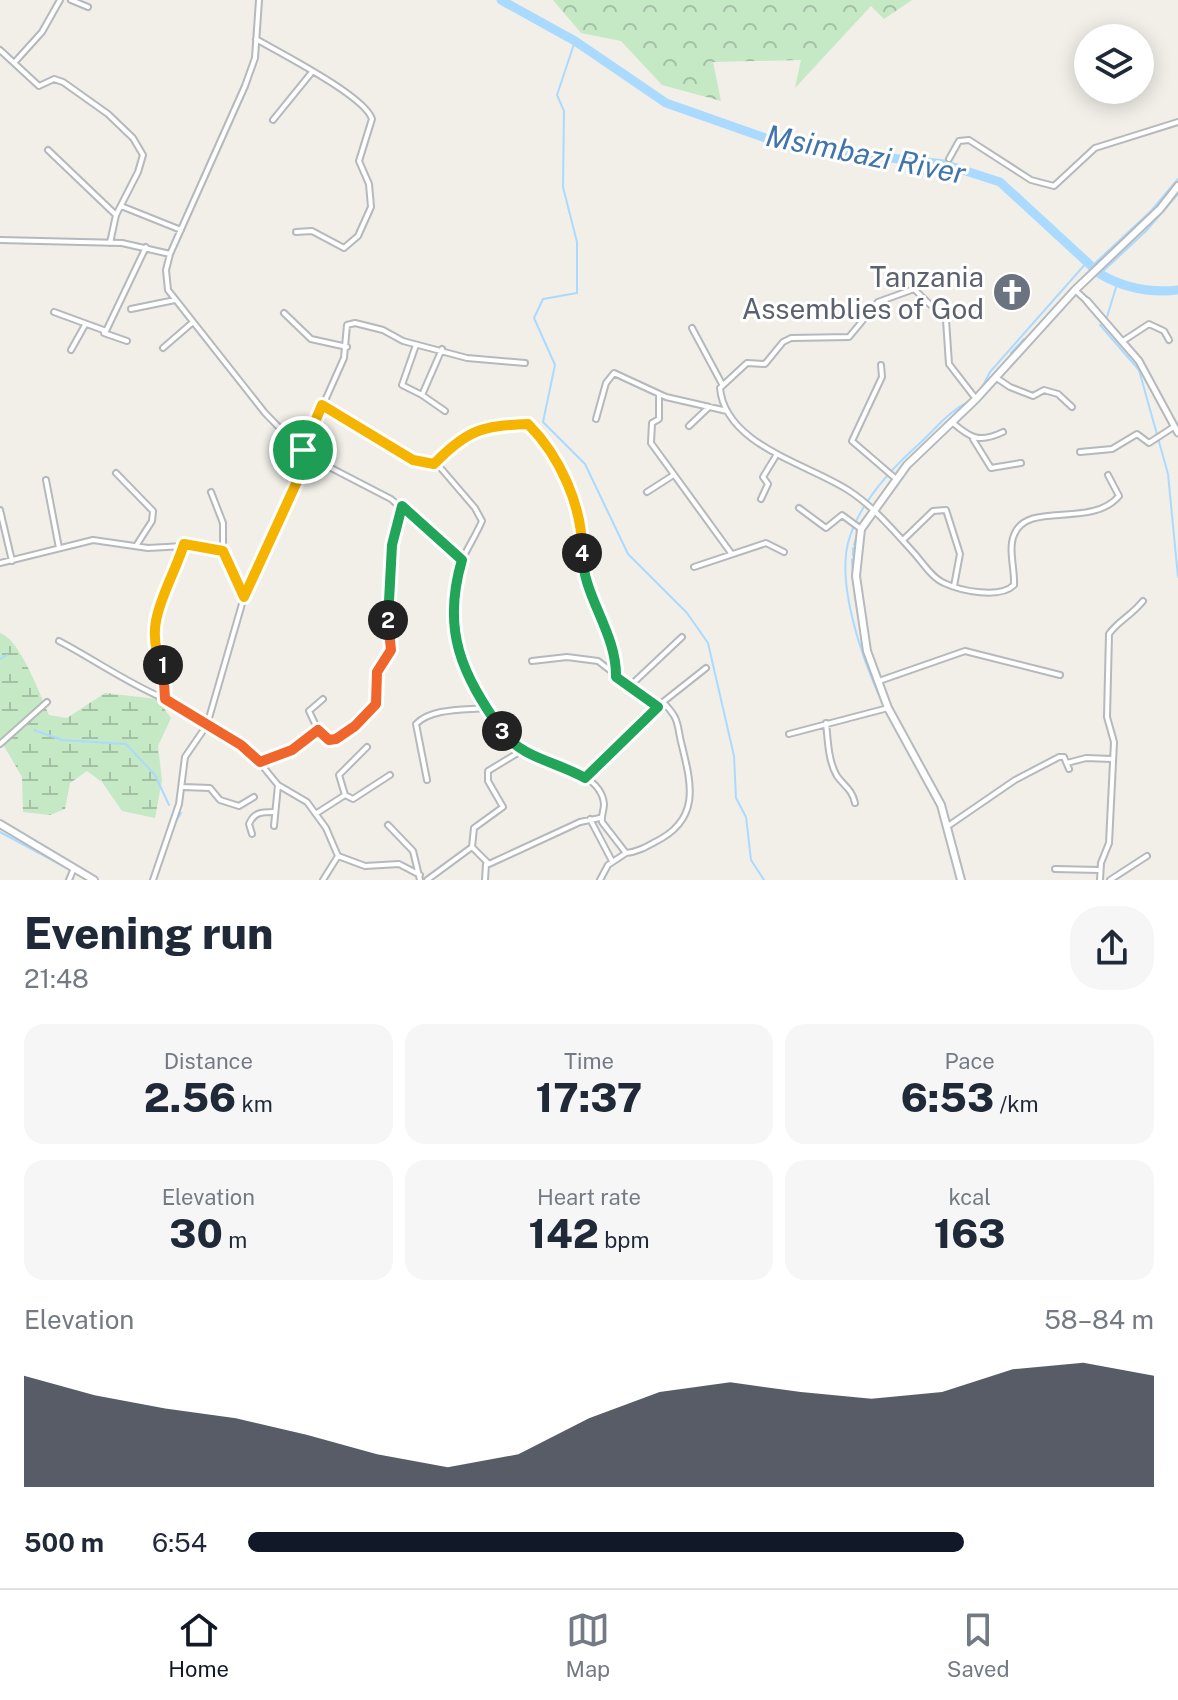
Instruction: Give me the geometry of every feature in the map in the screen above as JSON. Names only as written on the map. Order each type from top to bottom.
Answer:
[{"type":"main road","points":[[961,880],[948,826],[926,772],[888,708],[877,681],[858,602],[856,551],[861,529],[895,478],[976,399],[1075,290],[1178,186]]},
{"type":"main road","points":[[0,824],[94,880]]},
{"type":"street","points":[[14,63],[42,32],[60,0]]},
{"type":"street","points":[[71,0],[88,7]]},
{"type":"street","points":[[259,0],[256,39],[245,86],[170,254],[166,276],[175,300],[265,413],[305,453],[402,506],[462,560]]},
{"type":"street","points":[[256,39],[312,72],[371,114],[359,161],[369,184],[371,207],[367,224],[350,246],[340,247],[312,231],[296,232]]},
{"type":"street","points":[[0,50],[39,86],[54,79],[63,82],[108,114],[140,147],[142,163],[116,215],[110,243]]},
{"type":"street","points":[[273,120],[312,72]]},
{"type":"street","points":[[949,159],[959,141],[969,140],[1031,180],[1054,186],[1095,148],[1178,122]]},
{"type":"street","points":[[48,150],[116,215]]},
{"type":"street","points":[[121,206],[182,230]]},
{"type":"street","points":[[0,240],[110,243],[146,247],[170,254]]},
{"type":"street","points":[[102,332],[110,328],[146,247]]},
{"type":"street","points":[[722,384],[751,362],[765,364],[791,338],[849,337],[878,302],[914,289],[946,320],[949,364],[976,399]]},
{"type":"street","points":[[1075,290],[1123,341],[1151,381],[1172,428],[1178,433]]},
{"type":"street","points":[[131,309],[175,300]]},
{"type":"street","points":[[54,312],[127,341]]},
{"type":"street","points":[[284,313],[311,339],[347,347]]},
{"type":"street","points":[[163,348],[193,322]]},
{"type":"street","points":[[153,880],[183,787],[181,769],[185,757],[207,725],[244,597],[347,347],[347,325],[355,323],[383,330],[416,345],[442,349],[467,358],[525,363]]},
{"type":"street","points":[[1123,341],[1149,324],[1164,331],[1169,340]]},
{"type":"street","points":[[71,350],[85,325]]},
{"type":"street","points":[[692,328],[722,384],[720,394],[727,411],[757,443],[836,482],[873,509],[936,578],[954,586],[982,592],[1011,589],[1015,577],[1013,542],[1019,527],[1034,517],[1077,516],[1102,510],[1119,496],[1108,475]]},
{"type":"street","points":[[416,345],[402,385],[445,411]]},
{"type":"street","points":[[422,395],[442,349]]},
{"type":"street","points":[[881,365],[882,377],[852,441],[895,478]]},
{"type":"street","points":[[596,419],[606,383],[614,373],[659,394],[727,411]]},
{"type":"street","points":[[995,377],[1033,396],[1044,390],[1058,394],[1072,407]]},
{"type":"street","points":[[659,394],[659,419],[652,423],[651,443],[672,476],[731,553]]},
{"type":"street","points":[[322,405],[418,462],[434,464],[452,480],[482,521],[462,560],[454,601],[453,634],[459,656],[485,708],[507,739],[521,751],[552,760],[585,778],[602,798],[601,818],[626,853]]},
{"type":"street","points":[[689,426],[709,407]]},
{"type":"street","points":[[952,422],[973,439],[991,468],[1021,463]]},
{"type":"street","points":[[434,464],[466,434],[478,428],[528,424],[539,434],[560,466],[573,505],[582,536],[582,567],[615,656],[616,677]]},
{"type":"street","points":[[1080,452],[1112,449],[1137,434],[1149,443],[1172,428]]},
{"type":"street","points":[[973,439],[988,440],[1003,432]]},
{"type":"street","points":[[761,499],[768,484],[763,477],[777,454]]},
{"type":"street","points":[[116,473],[153,511],[152,521],[136,546]]},
{"type":"street","points":[[647,492],[672,476]]},
{"type":"street","points":[[46,480],[59,548]]},
{"type":"street","points":[[211,492],[223,523],[223,551],[244,597]]},
{"type":"street","points":[[323,699],[309,711],[318,730],[329,740],[336,739],[376,704],[377,672],[391,650],[388,586],[392,545],[402,506]]},
{"type":"street","points":[[799,508],[826,528],[842,515],[861,529]]},
{"type":"street","points":[[0,510],[12,561]]},
{"type":"street","points":[[903,540],[933,511],[946,510],[960,554],[954,586]]},
{"type":"street","points":[[0,563],[93,540],[136,546],[184,544],[223,551]]},
{"type":"street","points":[[694,567],[766,543],[784,552]]},
{"type":"street","points":[[165,699],[164,668],[153,647],[153,628],[184,544]]},
{"type":"street","points":[[1100,880],[1099,870],[1109,843],[1114,742],[1107,717],[1109,634],[1129,620],[1143,601]]},
{"type":"street","points":[[631,685],[682,637]]},
{"type":"street","points":[[59,641],[99,662],[125,682],[165,699],[260,762],[278,785],[317,813],[338,856],[365,866],[399,864],[420,878]]},
{"type":"street","points":[[877,681],[965,651],[1060,675]]},
{"type":"street","points":[[532,661],[591,659],[603,664],[658,707]]},
{"type":"street","points":[[585,778],[663,702],[706,668]]},
{"type":"street","points":[[0,744],[47,702]]},
{"type":"street","points":[[600,880],[612,861],[668,836],[683,823],[690,774],[680,724],[663,702]]},
{"type":"street","points":[[427,780],[416,728],[419,720],[440,713],[485,708]]},
{"type":"street","points":[[789,734],[888,708]]},
{"type":"street","points":[[826,723],[831,760],[838,778],[852,791],[855,803]]},
{"type":"street","points":[[260,762],[292,750],[318,730]]},
{"type":"street","points":[[367,747],[339,775],[345,795],[353,799],[390,775]]},
{"type":"street","points":[[485,880],[486,864],[472,847],[474,828],[503,807],[488,781],[488,771],[521,751]]},
{"type":"street","points":[[948,826],[1033,769],[1062,756],[1068,766],[1086,758],[1112,759]]},
{"type":"street","points":[[274,826],[278,785]]},
{"type":"street","points":[[183,787],[210,788],[229,805],[244,805],[254,797]]},
{"type":"street","points":[[317,813],[345,795]]},
{"type":"street","points":[[252,834],[249,824],[253,817],[261,812],[273,812]]},
{"type":"street","points":[[486,864],[590,819],[601,818]]},
{"type":"street","points":[[590,819],[612,861]]},
{"type":"street","points":[[388,825],[413,851],[420,878]]},
{"type":"street","points":[[427,880],[472,847]]},
{"type":"street","points":[[323,880],[338,856]]},
{"type":"street","points":[[1110,880],[1147,856]]},
{"type":"street","points":[[69,880],[74,868]]},
{"type":"street","points":[[1055,869],[1099,870]]},
{"type":"green space","points":[[553,0],[912,0],[884,19],[871,6],[795,88],[801,60],[713,62],[721,101],[662,85],[621,41],[581,33]]},
{"type":"green space","points":[[0,633],[22,656],[49,715],[67,718],[105,693],[157,699],[171,718],[158,746],[162,780],[155,818],[122,811],[102,782],[87,771],[70,783],[65,809],[50,815],[23,812],[22,777],[0,739]]},
{"type":"waterway","name":"Msimbazi River","points":[[501,0],[575,41],[666,103],[791,147],[944,164],[1000,182],[1100,274],[1138,288],[1178,290]]},
{"type":"waterway","points":[[575,41],[557,95],[564,111],[563,187],[577,242],[577,293],[543,299],[534,318],[555,365],[543,422],[585,464],[628,554],[687,613],[708,643],[734,756],[736,798],[746,817],[751,860],[764,880]]},
{"type":"waterway","points":[[1092,266],[1151,211],[1178,179]]},
{"type":"waterway","points":[[1100,274],[1146,231],[1178,194]]},
{"type":"waterway","points":[[980,391],[990,372],[1088,261]]},
{"type":"waterway","points":[[1107,317],[1117,284]]},
{"type":"waterway","points":[[1100,325],[1139,370],[1168,474],[1178,577]]},
{"type":"waterway","points":[[1011,353],[1024,339]]},
{"type":"waterway","points":[[894,724],[857,636],[847,586],[848,543],[867,501],[887,476],[949,415],[970,401]]},
{"type":"waterway","points":[[863,521],[901,468]]},
{"type":"waterway","points":[[854,545],[858,531]]},
{"type":"waterway","points":[[853,548],[853,556]]},
{"type":"waterway","points":[[852,559],[853,581]]},
{"type":"waterway","points":[[854,584],[855,600]]},
{"type":"waterway","points":[[856,603],[860,625]]},
{"type":"waterway","points":[[0,659],[7,655]]},
{"type":"waterway","points":[[34,730],[62,740],[126,744],[155,775],[169,805]]},
{"type":"waterway","points":[[913,748],[945,808],[965,880]]},
{"type":"waterway","points":[[173,826],[181,813],[176,810]]},
{"type":"waterway","points":[[0,832],[80,875]]},
{"type":"place","name":"Tanzania Assemblies of God","points":[[1012,292]]},
{"type":"route","points":[[322,405],[422,464],[434,464],[466,434],[478,428],[528,424],[539,434],[560,466],[582,536],[582,567],[615,656],[616,677],[658,707],[585,778],[552,760],[515,747],[485,708],[459,656],[453,634],[454,601],[462,560],[402,506],[392,545],[388,586],[391,650],[377,672],[376,704],[355,726],[332,741],[318,730],[292,750],[260,762],[241,745],[165,699],[164,668],[153,647],[153,628],[184,544],[223,551],[244,597],[300,475],[306,455],[303,450],[322,405]]}]
